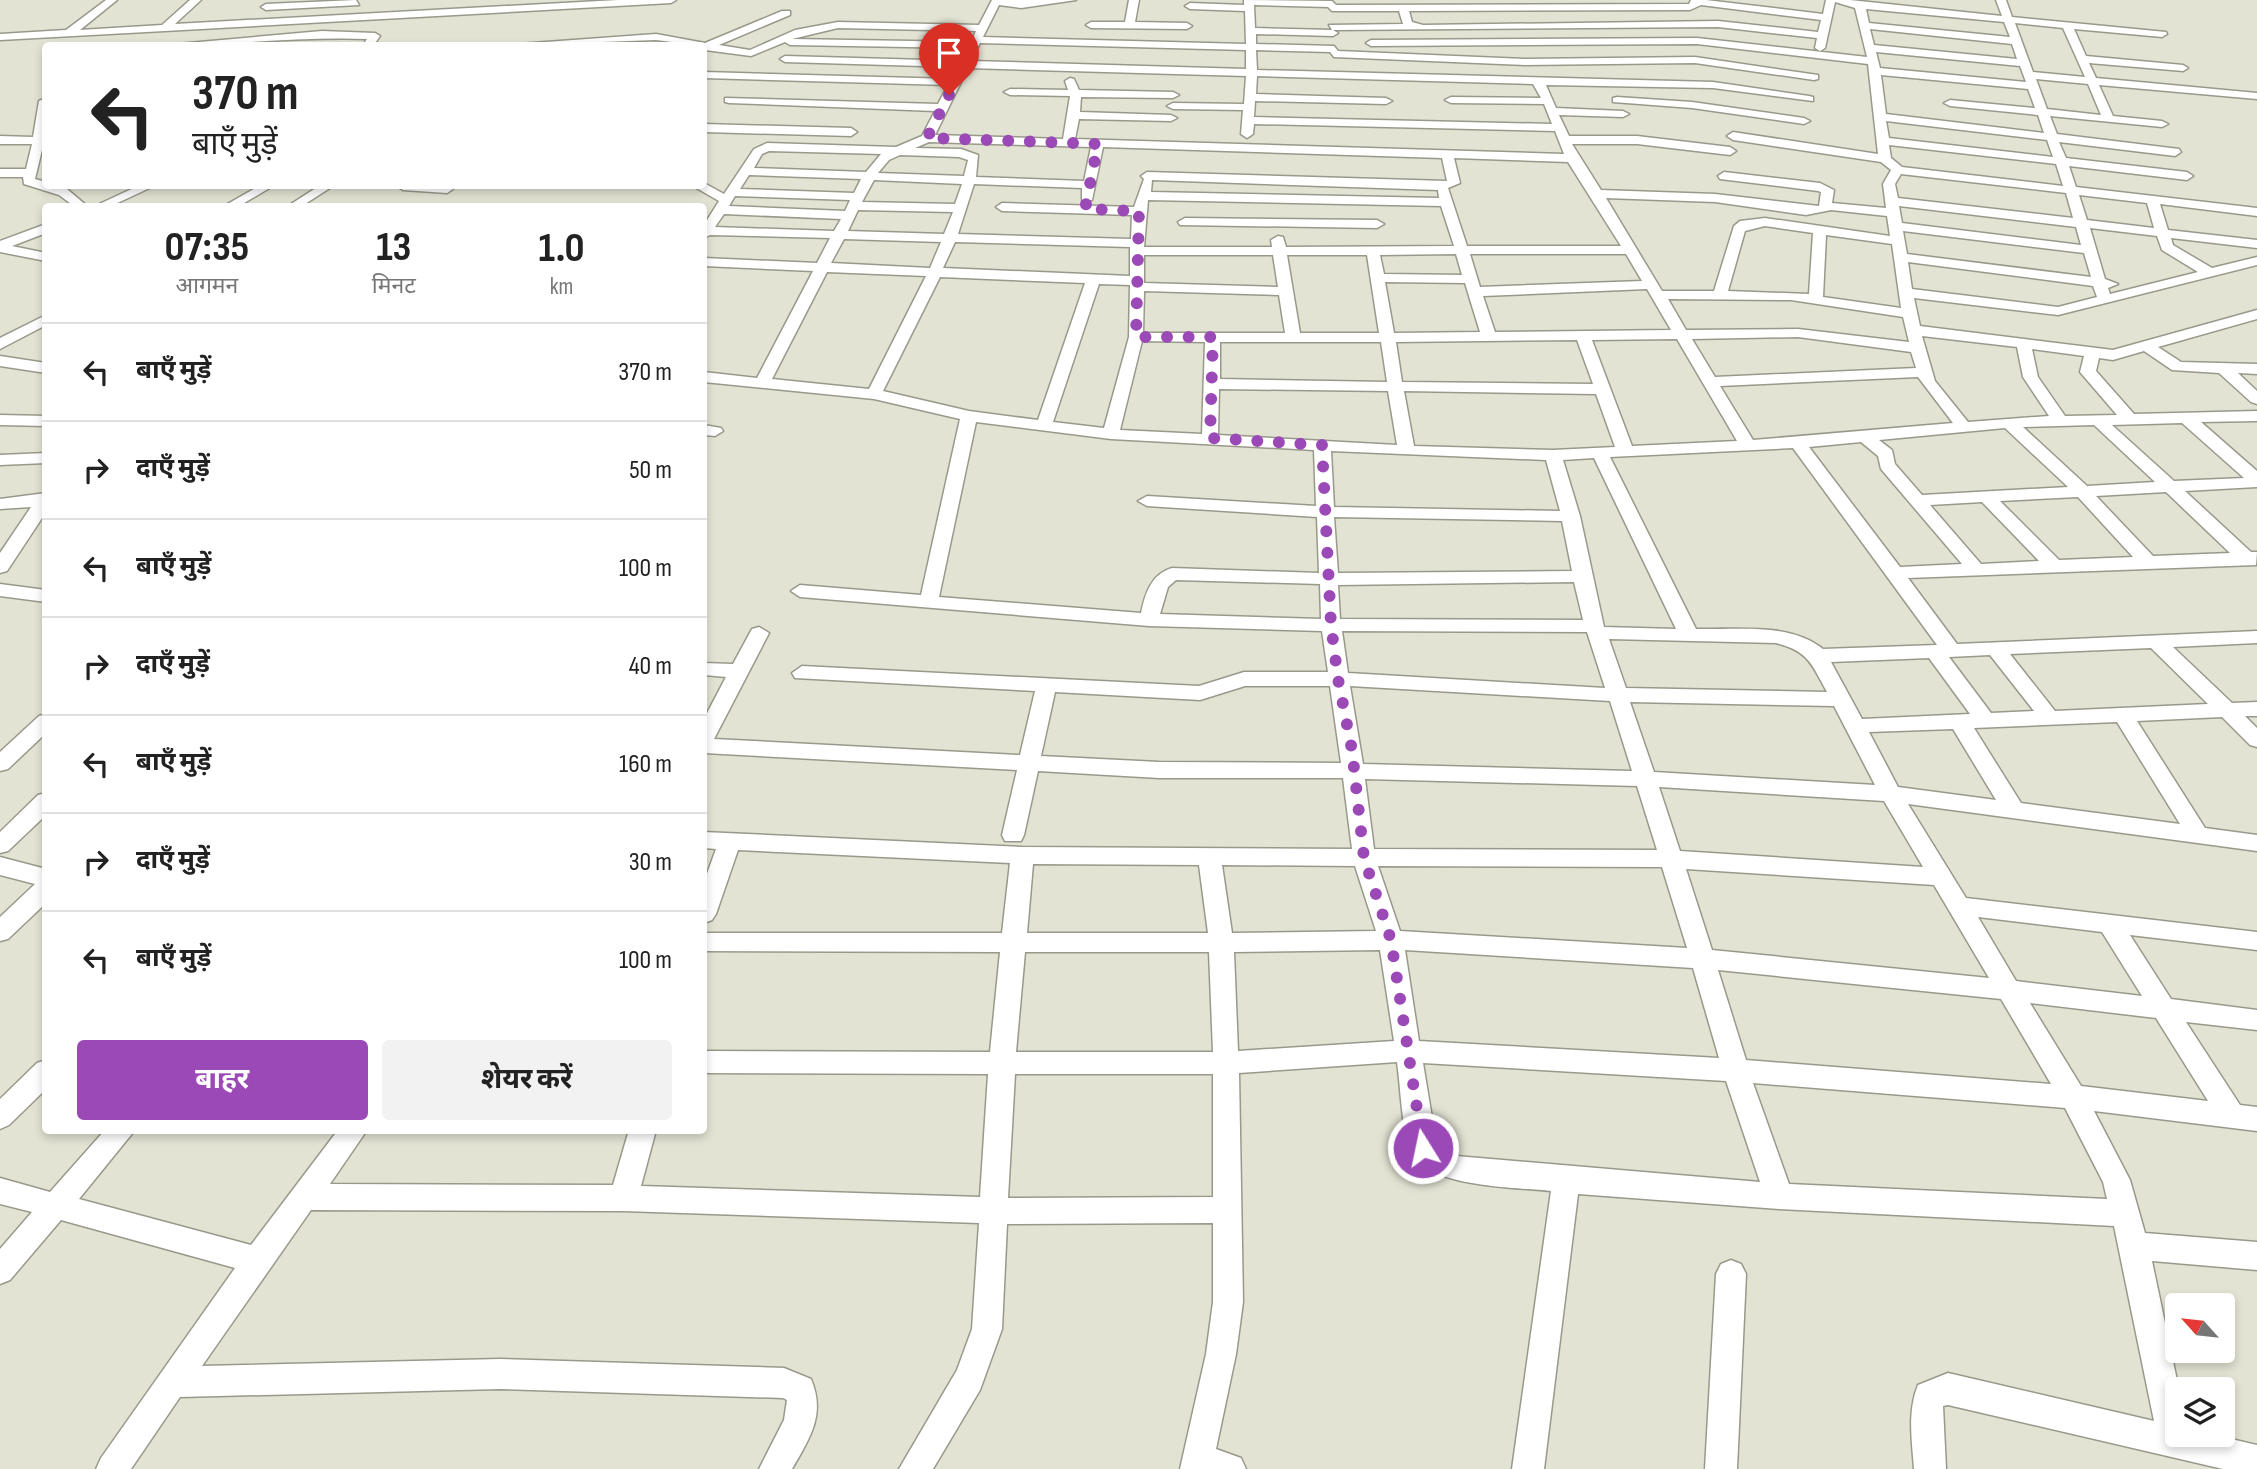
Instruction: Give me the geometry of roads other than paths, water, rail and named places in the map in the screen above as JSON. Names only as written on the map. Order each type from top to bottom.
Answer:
[{"type":"street","points":[[68,33],[112,0]]},
{"type":"street","points":[[166,27],[196,0]]},
{"type":"street","points":[[398,0],[422,14]]},
{"type":"street","points":[[0,37],[671,0]]},
{"type":"street","points":[[927,138],[997,1],[1021,5],[1071,0]]},
{"type":"street","points":[[1130,25],[1134,0]]},
{"type":"street","points":[[1798,146],[1831,0]]},
{"type":"street","points":[[1839,0],[2165,38],[2154,20]]},
{"type":"street","points":[[2001,0],[2053,137],[2105,301]]},
{"type":"street","points":[[253,8],[364,1],[357,17]]},
{"type":"street","points":[[1250,31],[1332,15],[1403,8],[1581,8],[1633,4],[1690,7],[1697,1],[1827,18]]},
{"type":"street","points":[[1184,47],[1191,3],[1332,15],[1413,27],[1718,23],[1823,36]]},
{"type":"street","points":[[1859,3],[1873,66],[1885,159]]},
{"type":"street","points":[[1483,6],[1515,43],[1530,72],[1531,80]]},
{"type":"street","points":[[1249,7],[1264,18]]},
{"type":"street","points":[[1245,165],[1252,72],[1249,7]]},
{"type":"street","points":[[1403,8],[1408,24],[1413,27]]},
{"type":"street","points":[[1581,8],[1622,60]]},
{"type":"street","points":[[707,45],[786,13]]},
{"type":"street","points":[[1318,19],[1332,15]]},
{"type":"street","points":[[1332,15],[1335,74]]},
{"type":"street","points":[[1086,69],[1092,20],[1130,25],[1187,26]]},
{"type":"street","points":[[315,42],[331,25]]},
{"type":"street","points":[[707,46],[751,53],[810,29],[838,25],[1089,44],[1334,51],[1525,62],[1695,60],[1814,77]]},
{"type":"street","points":[[1863,25],[2017,41]]},
{"type":"street","points":[[2067,25],[2082,46],[2082,59],[2109,119]]},
{"type":"street","points":[[771,77],[810,29]]},
{"type":"street","points":[[156,40],[375,36],[370,42]]},
{"type":"street","points":[[564,42],[647,37],[679,42]]},
{"type":"street","points":[[778,42],[979,37]]},
{"type":"street","points":[[1371,43],[1609,44],[1697,41],[1819,55],[1945,78],[2092,81],[2257,96]]},
{"type":"street","points":[[1133,70],[1138,46]]},
{"type":"street","points":[[1869,48],[2026,63]]},
{"type":"street","points":[[2175,54],[2195,91]]},
{"type":"street","points":[[785,59],[1713,85],[1809,99]]},
{"type":"street","points":[[2082,59],[2183,68]]},
{"type":"street","points":[[1569,61],[1580,82]]},
{"type":"street","points":[[842,149],[889,62]]},
{"type":"street","points":[[1041,68],[1067,79],[1076,94],[1068,143]]},
{"type":"street","points":[[1111,434],[1136,337],[1139,211],[1145,196],[1147,176],[1160,147],[1172,106],[1175,71]]},
{"type":"street","points":[[707,75],[956,82]]},
{"type":"street","points":[[1383,75],[1390,139]]},
{"type":"street","points":[[1448,77],[1455,125]]},
{"type":"street","points":[[1945,78],[1956,126]]},
{"type":"street","points":[[1531,80],[1541,85],[1572,158],[1597,194],[1748,445]]},
{"type":"street","points":[[1607,82],[1637,140]]},
{"type":"street","points":[[2143,86],[2149,99]]},
{"type":"street","points":[[1010,92],[1076,94],[1172,106],[1249,108],[1386,101]]},
{"type":"street","points":[[729,100],[859,119]]},
{"type":"street","points":[[1451,100],[1623,114]]},
{"type":"street","points":[[1616,100],[1692,105],[1804,121]]},
{"type":"street","points":[[1950,103],[2162,124]]},
{"type":"street","points":[[1074,115],[1172,106]]},
{"type":"street","points":[[708,128],[859,119],[942,108]]},
{"type":"street","points":[[1249,108],[1390,139],[1447,155],[1572,158]]},
{"type":"street","points":[[2155,111],[2195,190]]},
{"type":"street","points":[[1715,198],[1724,176],[1738,112]]},
{"type":"street","points":[[42,116],[35,161],[27,178],[30,183],[42,186]]},
{"type":"street","points":[[1881,117],[2175,152]]},
{"type":"street","points":[[1147,176],[1245,165],[1455,125],[1557,128]]},
{"type":"street","points":[[1733,136],[1885,159],[1898,170],[2072,192],[2152,201],[2195,190]]},
{"type":"street","points":[[763,381],[870,175],[885,157],[927,138],[1160,147],[1245,165],[1442,186],[1454,183],[1447,155]]},
{"type":"street","points":[[0,140],[37,141]]},
{"type":"street","points":[[1564,140],[1637,140],[1730,151]]},
{"type":"street","points":[[1884,141],[2061,161],[2195,190],[2257,212]]},
{"type":"street","points":[[1085,209],[1098,144]]},
{"type":"street","points":[[707,230],[758,152],[767,147],[971,155],[974,158],[970,180],[948,237],[874,394]]},
{"type":"street","points":[[1898,170],[1889,178],[1892,213],[1913,331],[1932,391],[1964,427]]},
{"type":"street","points":[[746,171],[1090,185]]},
{"type":"street","points":[[0,173],[29,173]]},
{"type":"street","points":[[1597,194],[1715,198],[1820,212],[1826,206],[1828,190],[1820,187],[1724,176]]},
{"type":"street","points":[[1034,208],[1041,183]]},
{"type":"street","points":[[1442,186],[1489,338]]},
{"type":"street","points":[[52,189],[63,192],[77,203]]},
{"type":"street","points":[[108,203],[141,189]]},
{"type":"street","points":[[236,203],[261,189]]},
{"type":"street","points":[[299,203],[322,189]]},
{"type":"street","points":[[431,201],[447,189]]},
{"type":"street","points":[[704,189],[726,201],[959,208]]},
{"type":"street","points":[[1145,196],[1447,202]]},
{"type":"street","points":[[1272,199],[1293,338]]},
{"type":"street","points":[[726,201],[856,206]]},
{"type":"street","points":[[2152,201],[2167,247],[2173,254],[2210,273]]},
{"type":"street","points":[[1826,206],[1892,213],[2082,224],[2257,244]]},
{"type":"street","points":[[1002,207],[1139,211]]},
{"type":"street","points":[[1892,213],[2090,250]]},
{"type":"street","points":[[1185,222],[1377,224]]},
{"type":"street","points":[[1720,295],[1738,229],[1745,224],[1765,222],[1898,242]]},
{"type":"street","points":[[0,247],[42,230]]},
{"type":"street","points":[[1816,299],[1820,230]]},
{"type":"street","points":[[707,233],[948,237],[1280,252],[1631,250]]},
{"type":"street","points":[[0,247],[42,256]]},
{"type":"street","points":[[1373,252],[1406,450]]},
{"type":"street","points":[[1901,257],[2053,293],[2105,301],[2257,261]]},
{"type":"street","points":[[707,262],[934,271],[1286,291]]},
{"type":"street","points":[[1377,278],[1471,286],[1654,290],[1816,299],[1909,314]]},
{"type":"street","points":[[1044,425],[1093,279]]},
{"type":"street","points":[[1906,293],[2053,293],[2100,283],[2148,290]]},
{"type":"street","points":[[1913,331],[2113,355],[2149,347],[2257,314]]},
{"type":"street","points":[[2239,318],[2257,322]]},
{"type":"street","points":[[0,344],[42,322]]},
{"type":"street","points":[[1136,337],[1489,338],[1798,333],[1918,348]]},
{"type":"street","points":[[1583,336],[1625,451]]},
{"type":"street","points":[[1210,438],[1213,337]]},
{"type":"street","points":[[2024,345],[2024,367],[2028,377],[2060,421]]},
{"type":"street","points":[[2149,347],[2177,367],[2257,369]]},
{"type":"street","points":[[2092,354],[2088,372],[2129,419]]},
{"type":"street","points":[[0,361],[42,367]]},
{"type":"street","points":[[2224,369],[2257,399]]},
{"type":"street","points":[[1710,382],[1924,372]]},
{"type":"street","points":[[707,377],[874,394],[969,416],[1111,434],[1406,450],[1553,454],[1798,443],[2009,423],[2257,416]]},
{"type":"street","points":[[1212,384],[1603,388]]},
{"type":"street","points":[[928,604],[969,416]]},
{"type":"street","points":[[2185,417],[2257,481]]},
{"type":"street","points":[[0,420],[42,421]]},
{"type":"street","points":[[2098,420],[2253,561]]},
{"type":"street","points":[[2009,423],[2082,491],[2149,563]]},
{"type":"street","points":[[1865,437],[1886,454],[1887,465],[1977,570]]},
{"type":"street","points":[[1798,443],[1895,573],[1985,720]]},
{"type":"street","points":[[1322,445],[1331,579],[1331,625],[1364,858],[1391,940],[1423,1148],[1435,1160],[1455,1168],[1566,1180],[1779,1196],[2125,1213]]},
{"type":"street","points":[[1599,452],[1689,635]]},
{"type":"street","points":[[1553,454],[1571,516],[1581,576],[1596,629],[1647,779],[1669,859],[1779,1196]]},
{"type":"street","points":[[0,460],[42,458]]},
{"type":"street","points":[[1918,500],[2257,481]]},
{"type":"street","points":[[1986,496],[2056,568]]},
{"type":"street","points":[[0,504],[42,499]]},
{"type":"street","points":[[1147,501],[1326,512],[1571,516]]},
{"type":"street","points":[[0,567],[42,502]]},
{"type":"street","points":[[1895,573],[2253,561]]},
{"type":"street","points":[[1149,620],[1157,588],[1163,578],[1172,574],[1331,579],[1581,576]]},
{"type":"street","points":[[0,590],[42,595]]},
{"type":"street","points":[[800,591],[928,604],[1149,620],[1596,629],[1792,640],[1805,645],[1818,656],[1891,794],[2073,1097],[2116,1180],[2134,1245],[2165,1396]]},
{"type":"street","points":[[707,732],[760,633]]},
{"type":"street","points":[[1818,656],[2257,637]]},
{"type":"street","points":[[2156,641],[2257,740]]},
{"type":"street","points":[[1996,649],[2050,718]]},
{"type":"street","points":[[707,669],[739,671]]},
{"type":"street","points":[[802,673],[1200,693],[1244,679],[1338,679],[1617,695],[1841,699]]},
{"type":"street","points":[[915,1469],[980,1354],[987,1329],[996,1211],[1002,1063],[1014,943],[1018,845],[1030,764],[1046,687]]},
{"type":"street","points":[[1855,726],[2257,709]]},
{"type":"street","points":[[2122,714],[2198,835]]},
{"type":"street","points":[[1959,721],[2014,811]]},
{"type":"street","points":[[0,764],[42,725]]},
{"type":"street","points":[[707,746],[1159,770],[1353,771],[1647,779],[1891,794],[2257,843]]},
{"type":"street","points":[[0,845],[42,805]]},
{"type":"street","points":[[707,840],[1018,845],[1209,855],[1669,859],[1939,877]]},
{"type":"street","points":[[707,906],[730,841]]},
{"type":"street","points":[[1209,855],[1221,943],[1226,1063],[1228,1302],[1221,1354],[1198,1464],[1230,1469]]},
{"type":"street","points":[[0,866],[42,877]]},
{"type":"street","points":[[0,932],[42,892]]},
{"type":"street","points":[[1958,906],[2257,941]]},
{"type":"street","points":[[2109,923],[2162,1007],[2245,1117]]},
{"type":"street","points":[[707,942],[1221,943],[1391,940],[1702,959],[2009,990],[2257,1020]]},
{"type":"street","points":[[707,1062],[1226,1063],[1406,1051],[1737,1070],[2073,1097],[2245,1117]]},
{"type":"street","points":[[0,1117],[42,1074]]},
{"type":"street","points":[[0,1270],[118,1134]]},
{"type":"street","points":[[112,1469],[257,1260],[351,1134]]},
{"type":"street","points":[[624,1198],[642,1134]]},
{"type":"street","points":[[1528,1469],[1566,1180]]},
{"type":"street","points":[[0,1191],[53,1208],[257,1260]]},
{"type":"street","points":[[304,1197],[624,1198],[996,1211],[1228,1210]]},
{"type":"street","points":[[2134,1245],[2257,1256]]},
{"type":"street","points":[[1721,1469],[1731,1274]]},
{"type":"street","points":[[172,1382],[500,1374],[784,1383],[800,1390],[805,1401],[802,1415],[775,1469]]},
{"type":"street","points":[[1930,1469],[1926,1421],[1929,1396],[1948,1389],[2165,1438]]},
{"type":"street","points":[[2202,1447],[2257,1461]]}]
